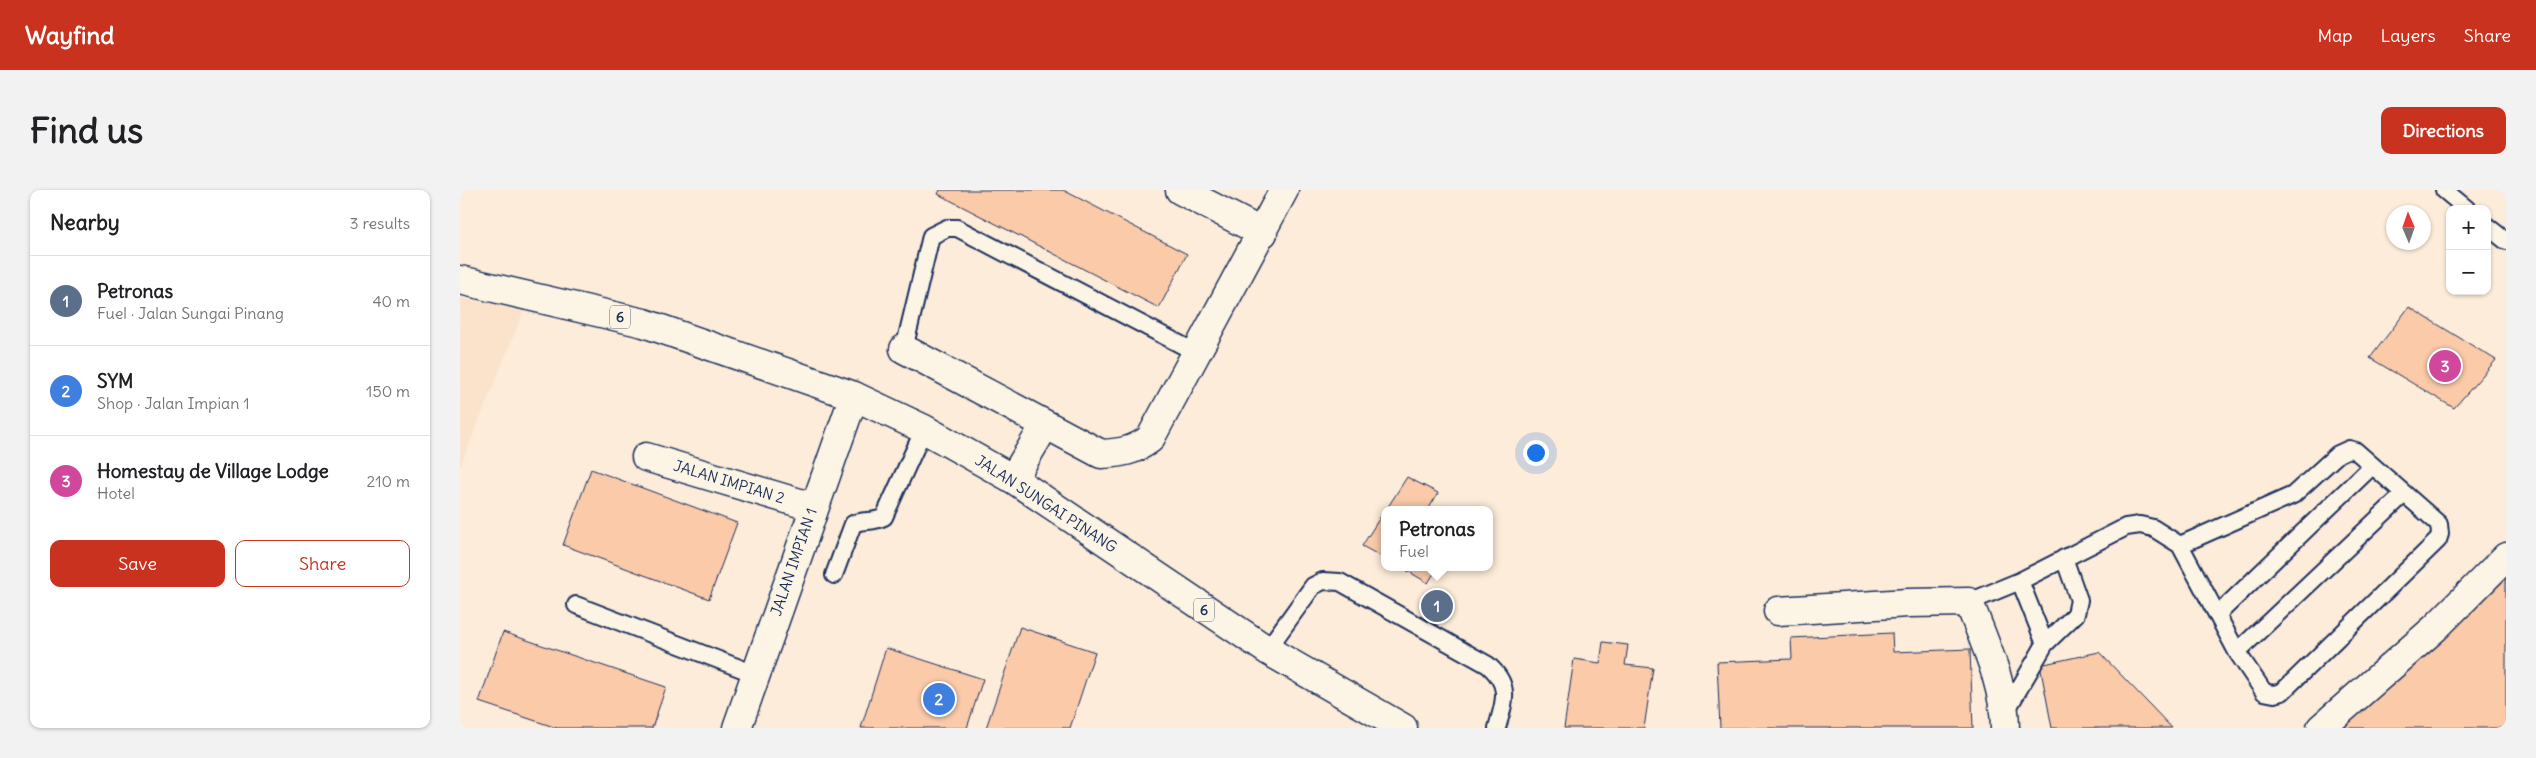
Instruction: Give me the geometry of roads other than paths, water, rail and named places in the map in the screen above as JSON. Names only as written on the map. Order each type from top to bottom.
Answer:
[{"type":"street","points":[[1180,190],[1263,233]]},
{"type":"street","points":[[904,349],[1101,454],[1125,453],[1138,448],[1150,438],[1263,233],[1284,190]]},
{"type":"street","name":"JALAN SUNGAI PINANG","points":[[460,280],[644,323],[854,396],[924,429],[1013,479],[1267,650],[1403,728]]},
{"type":"street","name":"JALAN IMPIAN 1","points":[[737,728],[813,507],[854,396]]},
{"type":"street","points":[[1013,479],[1045,425]]},
{"type":"street","name":"JALAN IMPIAN 2","points":[[646,457],[813,507]]},
{"type":"street","points":[[2321,728],[2435,628],[2506,557]]},
{"type":"street","points":[[1778,611],[1908,603],[1969,602],[1997,681],[2005,720]]},
{"type":"lane","points":[[2444,190],[2462,205]]},
{"type":"lane","points":[[904,349],[931,236],[947,228],[957,228],[1197,353]]},
{"type":"lane","points":[[2491,229],[2506,241]]},
{"type":"lane","points":[[834,575],[853,524],[860,521],[878,521],[884,517],[924,429]]},
{"type":"lane","points":[[1969,602],[2020,581],[2126,527],[2140,525],[2153,528],[2180,545],[2237,652],[2264,692],[2274,694],[2282,692],[2438,540],[2440,534],[2439,524],[2371,467],[2356,451],[2344,450],[2293,495],[2180,545]]},
{"type":"lane","points":[[2217,615],[2371,467]]},
{"type":"lane","points":[[2237,652],[2404,494]]},
{"type":"lane","points":[[2005,720],[2046,644],[2076,614],[2079,600],[2064,558]]},
{"type":"lane","points":[[1267,650],[1313,586],[1323,581],[1340,582],[1488,665],[1497,673],[1506,696],[1497,728]]},
{"type":"lane","points":[[2020,581],[2046,644]]},
{"type":"lane","points":[[576,605],[755,674]]},
{"type":"place","name":"Homestay de Village Lodge","points":[[2445,366]]},
{"type":"place","name":"Petronas","points":[[1437,606]]},
{"type":"place","name":"SYM","points":[[939,699]]}]
